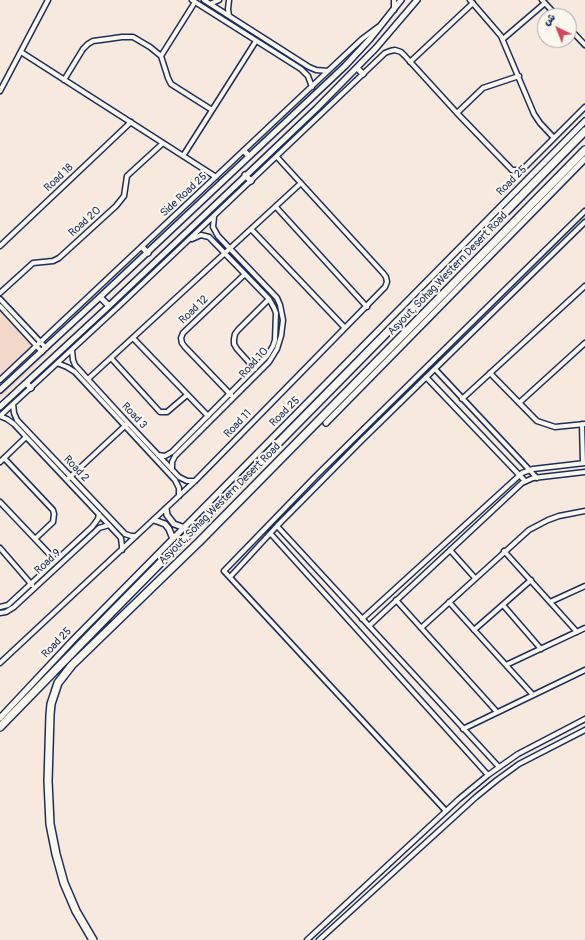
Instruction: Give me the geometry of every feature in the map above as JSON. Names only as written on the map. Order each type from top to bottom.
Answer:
[{"type":"main road","name":"Asyout, Sohag Western Desert Road","points":[[0,723],[585,131]]},
{"type":"main road","name":"Asyout, Sohag Western Desert Road","points":[[93,940],[76,911],[64,883],[50,824],[48,781],[50,715],[52,699],[58,683],[72,665],[324,420],[585,150]]},
{"type":"street","points":[[0,91],[48,0]]},
{"type":"street","points":[[204,0],[309,67],[328,72]]},
{"type":"street","points":[[210,4],[219,0]]},
{"type":"street","points":[[229,0],[229,16]]},
{"type":"street","points":[[394,0],[394,10]]},
{"type":"street","points":[[0,390],[148,253],[345,66],[382,25],[401,0]]},
{"type":"street","points":[[0,407],[109,306],[352,73],[417,0]]},
{"type":"street","points":[[161,56],[194,1],[301,69],[308,76],[312,87]]},
{"type":"street","points":[[410,62],[471,2],[503,39],[534,114],[554,138]]},
{"type":"street","points":[[503,39],[543,2]]},
{"type":"street","name":"Side Road 25","points":[[0,380],[362,39],[382,25]]},
{"type":"street","points":[[577,36],[585,45]]},
{"type":"street","points":[[64,80],[85,47],[93,42],[122,37],[133,37],[156,50],[161,56],[168,78],[172,84],[212,110]]},
{"type":"street","points":[[183,156],[256,41]]},
{"type":"street","points":[[0,416],[72,350],[385,53],[395,50],[400,52],[456,113],[512,170],[520,170],[523,168],[585,107]]},
{"type":"street","points":[[21,52],[216,177]]},
{"type":"street","points":[[345,66],[352,73]]},
{"type":"street","points":[[357,68],[363,74]]},
{"type":"street","points":[[456,113],[483,88],[519,76]]},
{"type":"street","name":"Road 25","points":[[0,723],[75,638],[185,528],[585,120]]},
{"type":"street","name":"Road 18","points":[[0,246],[131,122]]},
{"type":"street","name":"Road 20","points":[[0,293],[33,263],[53,261],[60,258],[116,206],[124,196],[128,176],[162,143]]},
{"type":"street","points":[[244,151],[249,156]]},
{"type":"street","name":"Road 11","points":[[0,663],[196,480],[385,287],[387,282],[386,277],[277,156]]},
{"type":"street","points":[[324,420],[585,159]]},
{"type":"street","points":[[245,176],[251,181]]},
{"type":"street","points":[[88,379],[301,183]]},
{"type":"street","points":[[276,207],[366,307]]},
{"type":"street","points":[[446,812],[224,571],[321,471],[585,211]]},
{"type":"street","name":"Road 10","points":[[172,470],[172,462],[175,456],[280,343],[283,320],[277,298],[215,232],[213,222],[214,216]]},
{"type":"street","points":[[230,578],[277,526],[360,441],[585,222]]},
{"type":"street","points":[[251,229],[345,328]]},
{"type":"street","points":[[188,240],[201,235],[212,240],[270,301]]},
{"type":"street","points":[[142,247],[148,253]]},
{"type":"street","name":"Road 12","points":[[232,396],[185,347],[181,338],[183,333],[245,274]]},
{"type":"street","points":[[462,399],[585,286]]},
{"type":"street","points":[[100,297],[109,306]]},
{"type":"street","points":[[255,369],[234,344],[235,334],[270,301],[277,298]]},
{"type":"street","points":[[0,299],[41,343],[44,350]]},
{"type":"street","name":"Road 10","points":[[158,455],[165,456],[172,452],[208,416],[232,396],[255,369],[272,353],[275,340],[276,313],[270,301]]},
{"type":"street","points":[[0,306],[37,346],[44,350]]},
{"type":"street","points":[[133,338],[208,416]]},
{"type":"street","points":[[519,403],[585,343]]},
{"type":"street","name":"Road 3","points":[[72,350],[75,365],[175,480],[179,488],[179,496]]},
{"type":"street","points":[[111,358],[160,412],[167,412],[187,394]]},
{"type":"street","name":"Road 3","points":[[57,363],[75,372],[182,480],[196,480]]},
{"type":"street","points":[[435,369],[537,478]]},
{"type":"street","points":[[362,619],[519,475],[529,470],[584,463],[584,424],[561,427],[549,426],[532,417],[490,373]]},
{"type":"street","points":[[426,377],[525,481]]},
{"type":"street","points":[[26,383],[31,388]]},
{"type":"street","name":"Road 2","points":[[13,404],[14,413],[18,420],[121,538],[122,550]]},
{"type":"street","name":"Road 2","points":[[0,416],[11,421],[125,534],[137,536]]},
{"type":"street","points":[[69,478],[126,424]]},
{"type":"street","points":[[0,462],[26,437]]},
{"type":"street","points":[[4,458],[53,510],[53,522],[35,539]]},
{"type":"street","points":[[369,626],[525,481],[585,472]]},
{"type":"street","points":[[0,502],[55,560]]},
{"type":"street","points":[[166,509],[167,515],[174,524],[185,528]]},
{"type":"street","points":[[421,628],[520,536],[538,524],[559,516],[585,511]]},
{"type":"street","name":"Road 9","points":[[0,607],[8,605],[92,527],[98,519],[99,514]]},
{"type":"street","points":[[154,520],[165,524],[173,539]]},
{"type":"street","name":"Road 9","points":[[0,613],[10,610],[99,528],[109,525]]},
{"type":"street","points":[[277,526],[499,767]]},
{"type":"street","points":[[271,534],[488,775]]},
{"type":"street","points":[[0,549],[34,588]]},
{"type":"street","points":[[450,550],[475,578]]},
{"type":"street","points":[[504,551],[577,632]]},
{"type":"street","points":[[474,630],[531,580]]},
{"type":"street","points":[[550,602],[585,586]]},
{"type":"street","points":[[396,600],[497,712]]},
{"type":"street","points":[[449,602],[533,695]]},
{"type":"street","points":[[503,605],[541,649]]},
{"type":"street","points":[[506,665],[585,628]]},
{"type":"street","points":[[463,729],[584,671]]},
{"type":"street","points":[[307,940],[488,775],[538,743],[585,719]]},
{"type":"street","points":[[319,940],[476,797],[497,780],[520,764],[585,730]]},
{"type":"shaded area","points":[[0,303],[48,354],[0,398]]}]
